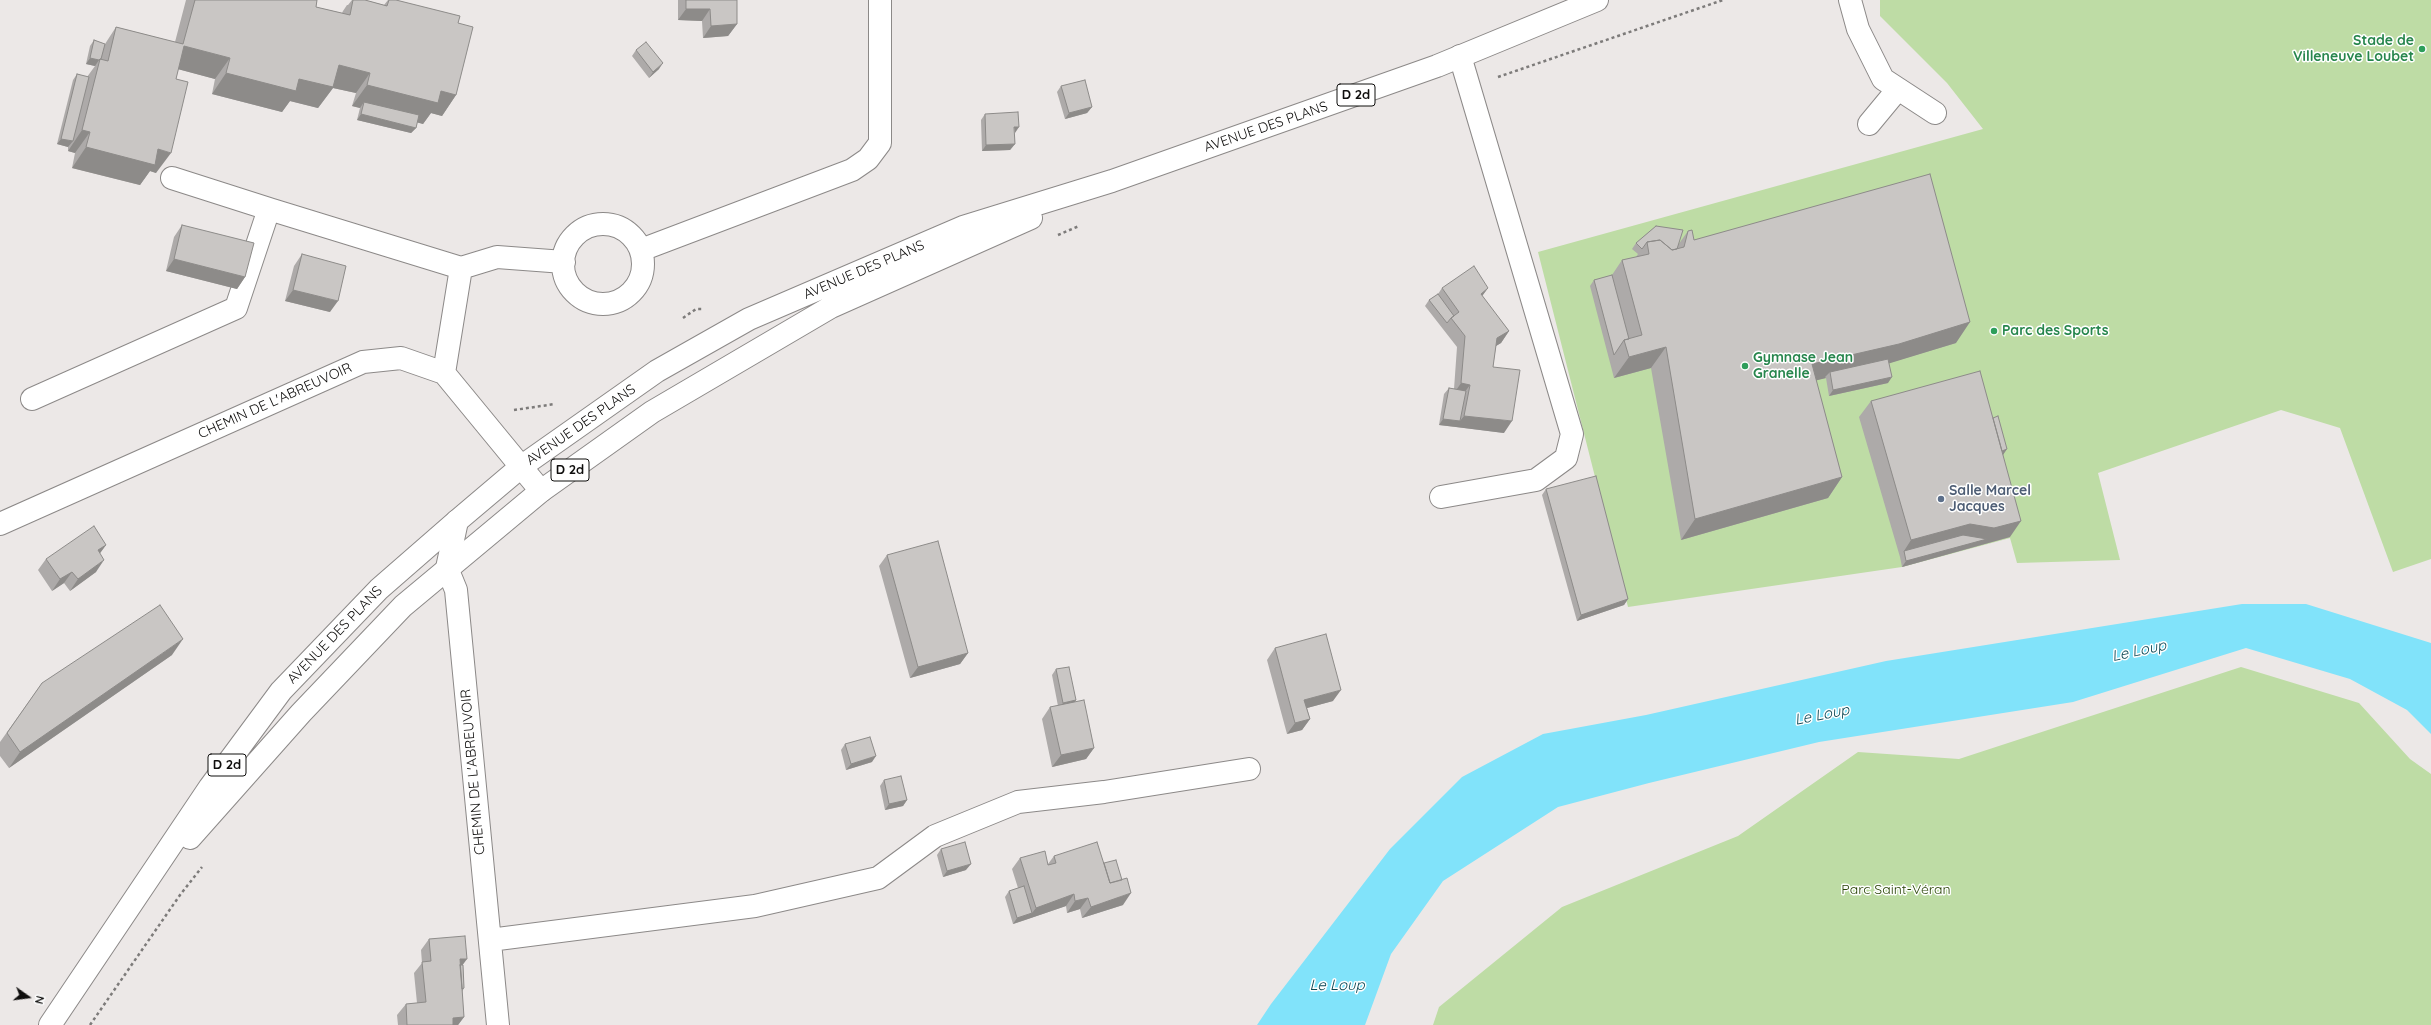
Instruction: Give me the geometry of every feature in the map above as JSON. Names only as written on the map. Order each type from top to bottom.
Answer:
[{"type":"main road","points":[[641,250],[852,170],[868,159],[880,143],[880,0]]},
{"type":"main road","name":"AVENUE DES PLANS","points":[[50,1025],[210,787],[281,691],[379,589],[522,466],[657,371],[748,319],[963,227],[1112,181],[1460,56],[1597,0]]},
{"type":"main road","points":[[1850,0],[1858,29],[1883,79],[1935,113]]},
{"type":"main road","points":[[1441,497],[1536,480],[1566,458],[1572,434],[1460,56]]},
{"type":"main road","points":[[1869,124],[1898,89]]},
{"type":"main road","points":[[172,178],[461,268],[496,257],[564,262]]},
{"type":"main road","name":"AVENUE DES PLANS","points":[[132,902],[300,713],[403,606],[541,490],[652,412],[831,307],[1112,181]]},
{"type":"main road","points":[[32,399],[236,308],[268,209]]},
{"type":"main road","points":[[597,224],[611,225],[624,230],[634,238],[641,250],[643,264],[641,276],[636,288],[627,297],[615,302],[603,304],[590,302],[579,296],[570,286],[565,275],[564,262],[566,248],[574,237],[585,229],[597,224]]},
{"type":"main road","points":[[461,268],[444,373],[541,490]]},
{"type":"main road","name":"CHEMIN DE L'ABREUVOIR","points":[[0,524],[363,362],[401,358],[444,373]]},
{"type":"main road","points":[[447,568],[457,522]]},
{"type":"main road","name":"CHEMIN DE L'ABREUVOIR","points":[[447,568],[456,590],[498,1025]]},
{"type":"main road","points":[[490,940],[755,906],[878,878],[935,836],[1018,802],[1104,792],[1249,769]]},
{"type":"path","points":[[1468,87],[1723,0]]},
{"type":"path","points":[[1056,235],[1085,223]]},
{"type":"path","points":[[90,1025],[180,894],[204,864]]},
{"type":"green space","name":"Parc des Sports","points":[[1880,0],[2431,0],[2431,559],[2393,572],[2340,428],[2281,410],[2098,473],[2120,560],[2017,563],[2010,538],[1902,567],[1628,607],[1538,252],[1983,129],[1947,83],[1880,16]]},
{"type":"green space","name":"Parc Saint-Véran","points":[[2241,667],[2359,703],[2410,759],[2431,774],[2431,1025],[1433,1025],[1439,1007],[1562,907],[1738,836],[1858,752],[1959,759]]},
{"type":"water","name":"Le Loup","points":[[2242,604],[2306,604],[2431,643],[2431,734],[2407,710],[2350,679],[2246,648],[2073,702],[1819,742],[1649,783],[1558,807],[1443,881],[1391,954],[1365,1025],[1257,1025],[1271,1004],[1390,849],[1462,777],[1543,734],[1646,715],[1886,661]]},
{"type":"building","points":[[195,0],[317,0],[316,7],[350,15],[353,0],[365,0],[387,6],[389,0],[396,0],[460,16],[458,23],[473,27],[456,95],[441,91],[438,103],[367,85],[370,73],[339,65],[333,87],[299,79],[296,91],[226,73],[230,58],[184,46],[176,79],[188,82],[171,153],[158,149],[155,165],[86,147],[90,132],[82,130],[100,59],[108,61],[116,27],[183,44]]},
{"type":"building","points":[[686,0],[737,0],[737,24],[711,26],[710,9],[686,9]]},
{"type":"building","points":[[94,40],[105,44],[101,59],[99,60],[90,58]]},
{"type":"building","points":[[646,42],[663,63],[653,72],[636,50]]},
{"type":"building","points":[[77,74],[89,77],[73,141],[61,139]]},
{"type":"building","points":[[1085,80],[1092,107],[1069,113],[1061,86]]},
{"type":"building","points":[[364,102],[419,115],[416,128],[361,114]]},
{"type":"building","points":[[1018,112],[1019,127],[1014,127],[1015,144],[986,145],[985,114]]},
{"type":"building","name":"Gymnase Jean Granelle","points":[[1930,174],[1970,322],[1899,344],[1812,364],[1842,477],[1695,519],[1666,347],[1629,357],[1624,340],[1642,335],[1622,260],[1649,254],[1647,242],[1660,240],[1672,250],[1684,247],[1688,231],[1692,230],[1694,240]]},
{"type":"building","points":[[182,225],[254,243],[245,277],[174,259]]},
{"type":"building","points":[[1656,226],[1683,230],[1677,249],[1672,250],[1660,240],[1647,242],[1642,249],[1636,243]]},
{"type":"building","points":[[302,254],[346,266],[338,301],[293,290]]},
{"type":"building","points":[[1474,266],[1488,288],[1481,294],[1509,331],[1497,338],[1493,367],[1520,370],[1512,421],[1464,416],[1470,385],[1461,383],[1465,336],[1451,318],[1459,312],[1442,288]]},
{"type":"building","points":[[1612,275],[1629,339],[1624,340],[1614,355],[1594,280]]},
{"type":"building","points":[[1438,294],[1454,316],[1447,323],[1429,300]]},
{"type":"building","points":[[1888,359],[1892,377],[1833,390],[1830,372]]},
{"type":"building","name":"Salle Marcel Jacques","points":[[1980,371],[2021,521],[1994,528],[1970,524],[1911,540],[1871,401]]},
{"type":"building","points":[[1449,388],[1466,391],[1460,421],[1443,419]]},
{"type":"building","points":[[1998,416],[2007,449],[2002,451],[1993,418]]},
{"type":"building","points":[[1596,476],[1628,599],[1581,615],[1546,489]]},
{"type":"building","points":[[94,526],[106,545],[98,550],[104,560],[78,579],[72,572],[60,579],[46,559]]},
{"type":"building","points":[[1963,535],[1987,539],[1906,561],[1904,551]]},
{"type":"building","points":[[938,541],[968,653],[918,667],[887,555]]},
{"type":"building","points":[[160,605],[183,639],[20,752],[7,733],[42,683]]},
{"type":"building","points":[[1326,634],[1341,690],[1304,700],[1310,719],[1295,723],[1275,648]]},
{"type":"building","points":[[1069,667],[1076,700],[1063,703],[1056,669]]},
{"type":"building","points":[[1084,700],[1094,748],[1061,755],[1050,707]]},
{"type":"building","points":[[870,737],[876,756],[851,764],[845,744]]},
{"type":"building","points":[[901,776],[907,800],[889,804],[884,780]]},
{"type":"building","points":[[965,842],[971,864],[947,871],[941,849]]},
{"type":"building","points":[[1097,842],[1110,883],[1127,878],[1131,893],[1091,907],[1088,898],[1075,901],[1074,894],[1036,908],[1020,858],[1045,851],[1048,865],[1056,863],[1054,856]]},
{"type":"building","points":[[1116,860],[1122,880],[1110,883],[1104,863]]},
{"type":"building","points":[[1024,886],[1032,913],[1017,918],[1009,891]]},
{"type":"building","points":[[465,936],[467,959],[460,959],[464,1017],[453,1018],[453,1025],[407,1025],[406,1004],[426,1002],[422,962],[431,961],[429,939]]},
{"type":"building","points":[[460,965],[463,965],[464,988],[462,989]]},
{"type":"place","name":"Stade de Villeneuve Loubet","points":[[2422,49]]},
{"type":"place","name":"Parc des Sports","points":[[1994,331]]},
{"type":"place","name":"Gymnase Jean Granelle","points":[[1745,366]]},
{"type":"place","name":"Salle Marcel Jacques","points":[[1941,499]]}]
